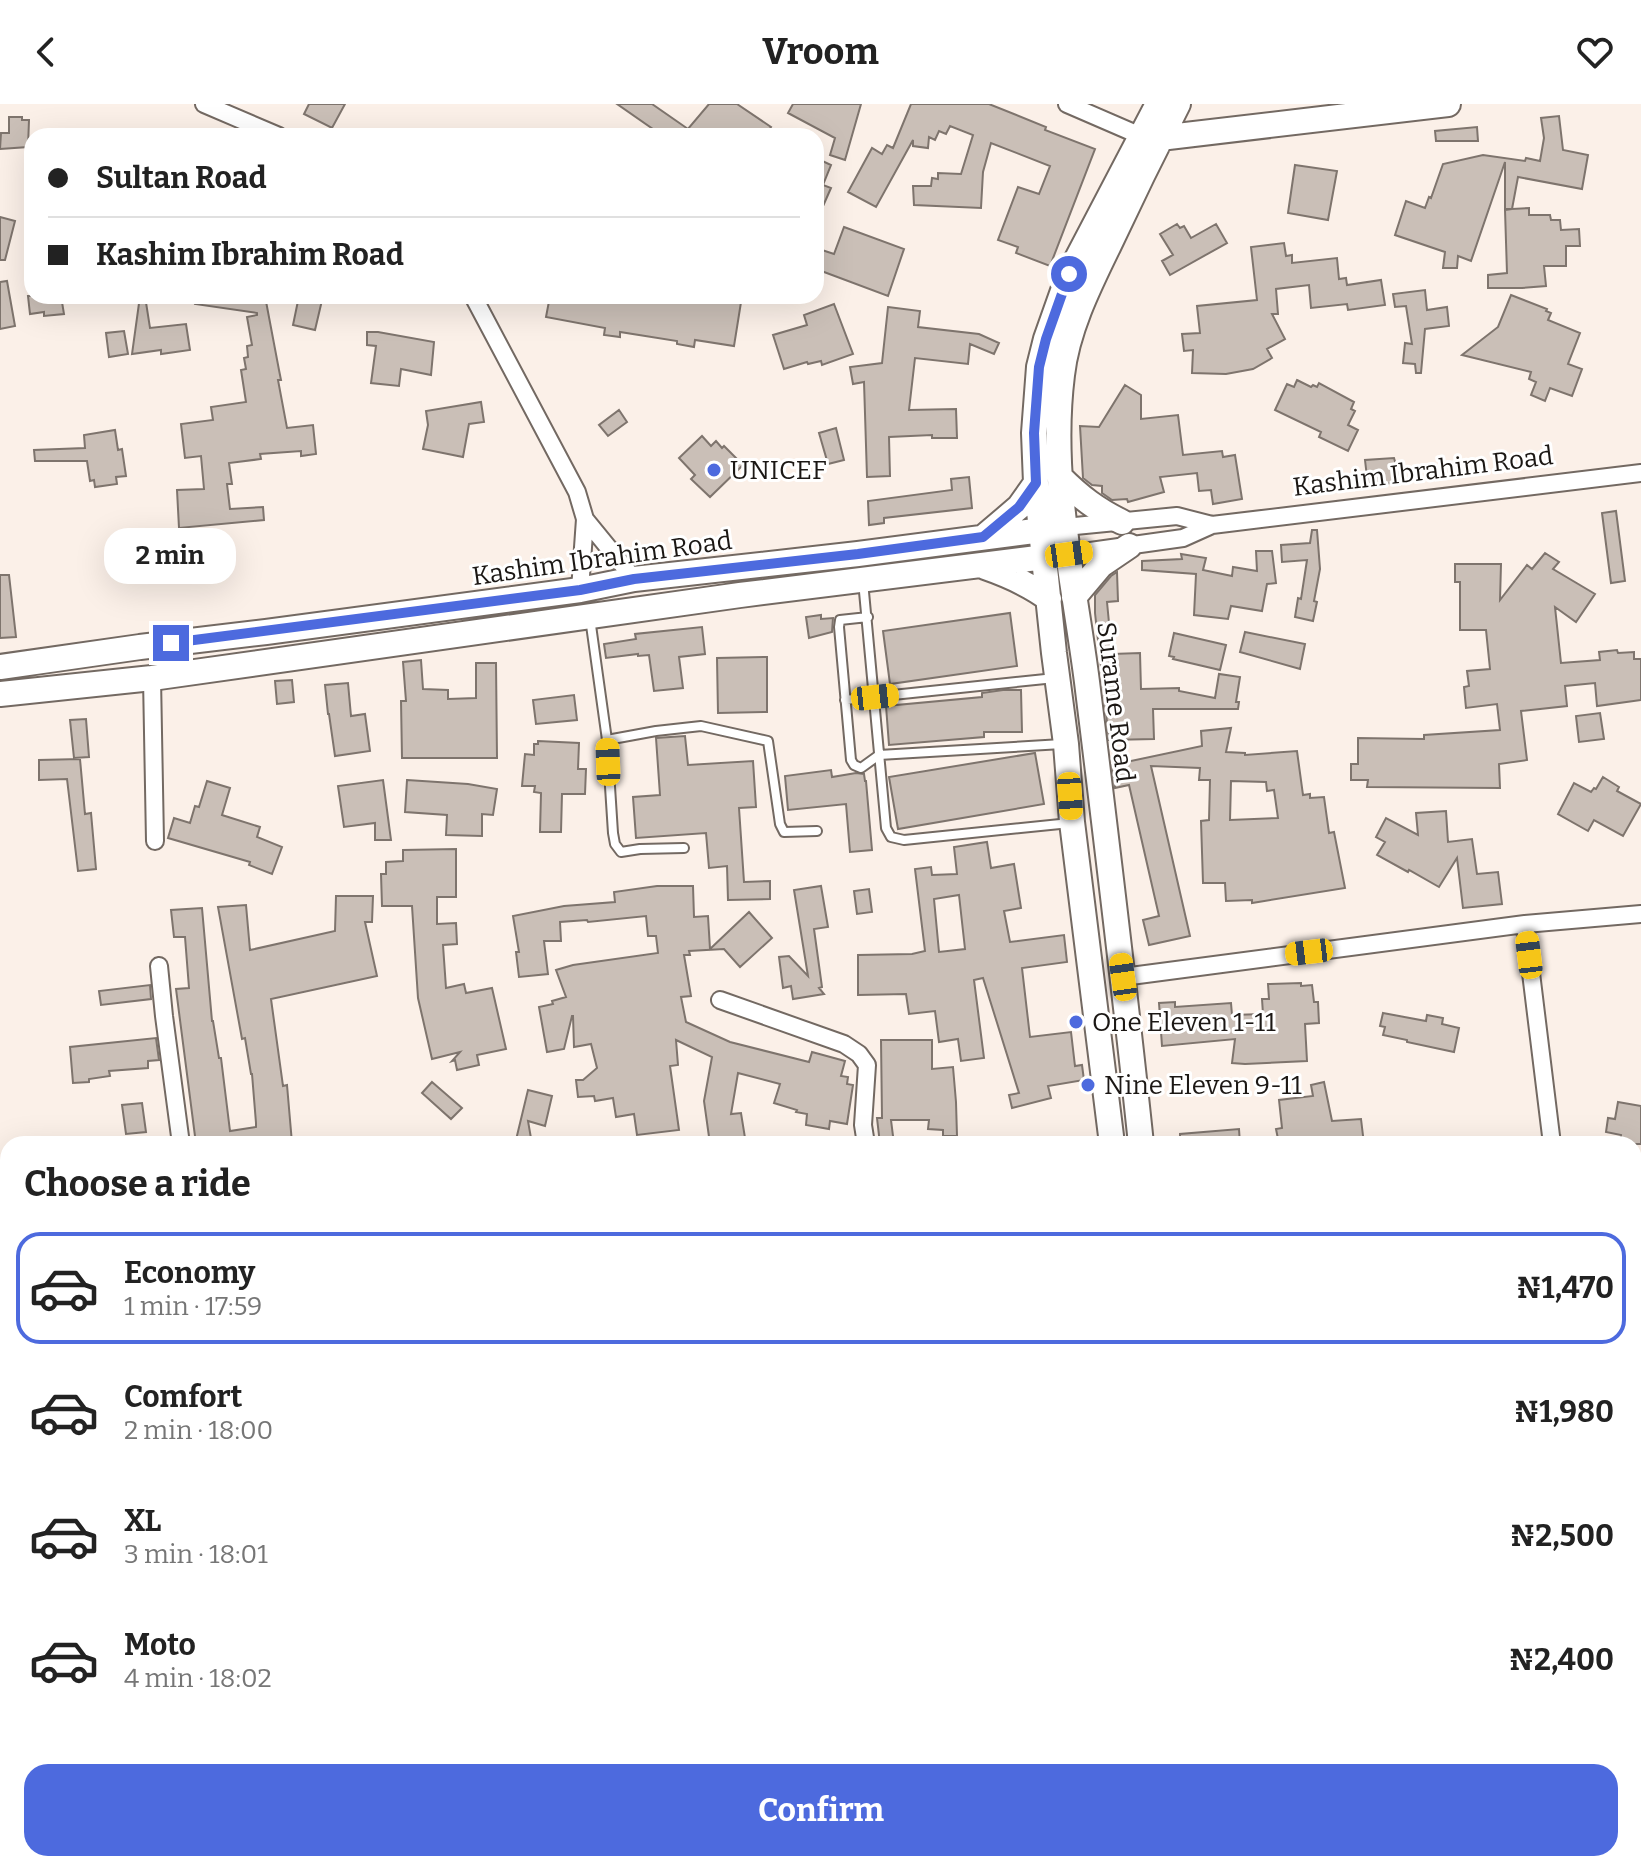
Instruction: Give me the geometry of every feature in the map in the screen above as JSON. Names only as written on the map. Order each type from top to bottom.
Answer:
[{"type":"street","points":[[204,104],[260,128]]},
{"type":"street","points":[[1067,104],[1150,137],[1448,104]]},
{"type":"street","points":[[1111,1136],[1072,822],[1049,599],[1057,556],[1054,528],[1060,477],[1062,375],[1069,343],[1150,137],[1158,104]]},
{"type":"street","points":[[1054,528],[1036,483],[1034,433],[1039,367],[1046,339],[1069,274],[1150,137],[1178,104]]},
{"type":"street","points":[[477,304],[577,492],[585,519],[580,590]]},
{"type":"street","name":"Kashim Ibrahim Road","points":[[0,667],[580,590],[634,579],[1054,528],[1183,538],[1212,525],[1641,473]]},
{"type":"street","points":[[1060,477],[1126,534],[1074,597]]},
{"type":"street","points":[[983,537],[1019,507],[1036,483]]},
{"type":"street","name":"Kashim Ibrahim Road","points":[[0,694],[152,678],[740,595],[1057,556],[1177,516],[1212,525]]},
{"type":"street","points":[[585,519],[634,579]]},
{"type":"street","name":"Surame Road","points":[[1057,556],[1074,597],[1086,671],[1140,1136]]},
{"type":"street","points":[[979,565],[1017,578],[1049,599]]},
{"type":"street","points":[[266,632],[271,662]]},
{"type":"street","points":[[152,678],[155,841]]},
{"type":"street","points":[[1123,977],[1525,924],[1641,914]]},
{"type":"street","points":[[1525,924],[1551,1136]]},
{"type":"street","points":[[159,966],[180,1136]]},
{"type":"street","points":[[720,1000],[844,1044],[859,1054],[867,1065],[865,1136]]},
{"type":"lane","points":[[863,580],[886,828],[891,837],[904,840],[1072,822]]},
{"type":"lane","points":[[590,617],[607,740],[615,844],[621,852],[684,848]]},
{"type":"lane","points":[[868,617],[840,620],[839,627],[851,760],[854,765],[861,768],[879,755],[1066,744]]},
{"type":"lane","points":[[845,700],[1058,677]]},
{"type":"lane","points":[[607,740],[701,726],[768,741],[780,824],[784,832],[817,831]]},
{"type":"building","points":[[309,104],[345,104],[332,128],[304,114]]},
{"type":"building","points":[[617,104],[652,104],[687,128],[652,128]]},
{"type":"building","points":[[709,104],[737,104],[771,127],[689,128]]},
{"type":"building","points":[[793,104],[861,104],[845,160],[830,155],[835,138],[824,132],[824,128],[816,128],[788,113]]},
{"type":"building","points":[[911,104],[989,104],[1095,149],[1050,266],[1016,253],[1018,247],[998,240],[1018,187],[1039,194],[1050,166],[991,143],[983,172],[981,208],[914,205],[913,186],[931,186],[932,178],[938,179],[938,173],[961,174],[973,135],[950,126],[946,134],[939,131],[935,140],[929,137],[928,148],[913,146],[913,140],[876,207],[848,192],[872,148],[882,154],[887,145],[893,148]]},
{"type":"building","points":[[1559,116],[1563,150],[1588,155],[1582,189],[1518,177],[1512,209],[1505,209],[1505,162],[1471,261],[1458,256],[1457,268],[1443,268],[1445,252],[1395,235],[1406,201],[1425,208],[1443,164],[1483,155],[1540,161],[1544,138],[1541,118]]},
{"type":"building","points":[[9,117],[29,120],[29,128],[24,128],[24,147],[0,149],[1,133],[9,133]]},
{"type":"building","points":[[1477,127],[1478,141],[1436,141],[1435,131]]},
{"type":"building","points":[[824,162],[831,165],[824,182]]},
{"type":"building","points":[[1295,165],[1337,171],[1328,220],[1288,213]]},
{"type":"building","points":[[824,185],[831,188],[824,204]]},
{"type":"building","points":[[1529,208],[1529,215],[1550,215],[1551,220],[1560,220],[1561,230],[1579,229],[1580,246],[1566,246],[1566,266],[1544,266],[1546,286],[1488,288],[1488,275],[1507,273],[1505,210]]},
{"type":"building","points":[[0,217],[15,221],[5,260],[0,260]]},
{"type":"building","points":[[1177,224],[1180,228],[1184,226],[1191,238],[1216,224],[1227,243],[1170,275],[1162,261],[1173,255],[1160,234]]},
{"type":"building","points":[[844,227],[904,249],[888,296],[824,272],[824,251],[834,254]]},
{"type":"building","points":[[1284,243],[1286,256],[1292,255],[1292,263],[1337,258],[1339,279],[1346,278],[1347,285],[1381,280],[1385,305],[1348,310],[1347,304],[1311,308],[1309,285],[1276,289],[1278,314],[1272,314],[1285,339],[1267,349],[1272,358],[1253,369],[1226,374],[1192,373],[1193,350],[1184,351],[1182,334],[1200,333],[1197,306],[1257,300],[1251,247]]},
{"type":"building","points":[[7,281],[15,326],[0,329],[0,282]]},
{"type":"building","points":[[1425,290],[1427,310],[1447,307],[1449,326],[1425,329],[1421,373],[1416,373],[1415,364],[1403,363],[1405,343],[1412,344],[1406,306],[1395,307],[1393,294]]},
{"type":"building","points":[[1511,295],[1547,309],[1551,313],[1548,320],[1580,333],[1568,364],[1582,369],[1572,396],[1550,388],[1545,401],[1531,395],[1536,382],[1529,379],[1531,372],[1462,355],[1498,327]]},
{"type":"building","points":[[29,304],[62,304],[64,314],[44,316],[44,312],[30,314]]},
{"type":"building","points":[[139,304],[146,304],[150,328],[186,324],[190,350],[132,354]]},
{"type":"building","points":[[195,304],[267,304],[287,428],[313,425],[316,454],[301,456],[301,451],[260,454],[261,459],[229,463],[232,484],[227,484],[230,509],[263,507],[264,520],[179,528],[177,490],[204,489],[201,456],[185,458],[181,424],[213,420],[211,407],[246,402],[241,370],[246,369],[244,358],[248,357],[247,346],[252,345],[247,317],[257,313]]},
{"type":"building","points":[[297,304],[321,304],[315,330],[293,325]]},
{"type":"building","points":[[548,304],[741,304],[734,346],[695,340],[694,347],[677,344],[677,341],[620,332],[620,337],[604,335],[605,328],[546,317]]},
{"type":"building","points":[[834,304],[853,354],[822,365],[821,361],[807,362],[784,369],[773,335],[807,325],[804,315]]},
{"type":"building","points":[[888,307],[920,311],[918,327],[979,334],[999,343],[994,354],[970,344],[968,364],[915,358],[909,410],[956,409],[957,438],[932,438],[932,435],[889,437],[890,476],[867,477],[864,382],[853,384],[850,367],[882,363]]},
{"type":"building","points":[[124,331],[128,354],[109,357],[106,333]]},
{"type":"building","points":[[367,332],[434,342],[431,375],[401,369],[399,386],[371,383],[376,346],[367,345]]},
{"type":"building","points":[[1297,380],[1311,387],[1317,387],[1319,383],[1354,402],[1351,409],[1355,411],[1348,425],[1358,430],[1348,451],[1319,437],[1321,432],[1275,410],[1287,384],[1294,387]]},
{"type":"building","points":[[1125,385],[1141,395],[1141,419],[1178,415],[1183,455],[1222,451],[1223,457],[1235,455],[1242,499],[1213,504],[1211,490],[1199,491],[1197,473],[1160,477],[1164,492],[1128,502],[1127,499],[1112,500],[1102,493],[1102,486],[1092,485],[1083,478],[1080,426],[1099,427]]},
{"type":"building","points":[[481,402],[484,422],[469,424],[463,457],[423,449],[428,425],[426,411]]},
{"type":"building","points":[[619,410],[627,422],[608,436],[599,425]]},
{"type":"building","points":[[836,428],[844,460],[828,464],[819,433]]},
{"type":"building","points":[[115,430],[126,476],[116,477],[117,484],[95,487],[94,480],[90,481],[87,461],[35,461],[34,450],[85,448],[84,435]]},
{"type":"building","name":"UNICEF","points":[[702,436],[711,446],[716,441],[722,448],[724,446],[743,465],[710,497],[691,479],[695,475],[679,458]]},
{"type":"building","points":[[1394,458],[1401,482],[1368,486],[1365,460]]},
{"type":"building","points":[[969,477],[972,508],[884,518],[884,523],[869,525],[868,501],[952,490],[951,479]]},
{"type":"building","points":[[1616,511],[1625,581],[1611,583],[1602,513]]},
{"type":"building","points":[[1312,530],[1317,530],[1320,569],[1313,621],[1295,617],[1307,560],[1282,562],[1281,545],[1310,543]]},
{"type":"building","points":[[1256,551],[1272,551],[1276,583],[1267,584],[1262,611],[1231,606],[1228,619],[1194,615],[1196,574],[1142,570],[1142,561],[1182,559],[1181,554],[1206,558],[1203,570],[1232,576],[1233,567],[1257,571]]},
{"type":"building","points":[[1545,553],[1559,562],[1553,569],[1595,594],[1576,622],[1555,607],[1561,663],[1600,660],[1599,652],[1634,652],[1634,659],[1641,659],[1641,700],[1597,706],[1595,683],[1565,686],[1567,706],[1521,711],[1527,760],[1499,764],[1500,788],[1367,787],[1368,780],[1351,780],[1351,764],[1358,764],[1358,738],[1424,739],[1424,735],[1500,730],[1497,704],[1466,708],[1464,687],[1469,686],[1467,671],[1490,669],[1486,630],[1460,630],[1460,582],[1455,582],[1455,564],[1501,564],[1500,600],[1527,565],[1532,569]]},
{"type":"building","points":[[1117,572],[1118,601],[1107,602],[1112,654],[1140,653],[1141,689],[1179,688],[1179,691],[1215,698],[1219,674],[1240,677],[1236,702],[1239,702],[1238,709],[1153,709],[1154,739],[1109,740],[1095,595]]},
{"type":"building","points":[[0,575],[9,575],[16,637],[0,638]]},
{"type":"building","points":[[1010,613],[1017,666],[890,684],[883,631]]},
{"type":"building","points":[[821,615],[821,619],[833,618],[832,632],[809,638],[806,617]]},
{"type":"building","points":[[702,627],[705,654],[679,657],[683,688],[654,691],[649,655],[606,658],[604,644],[636,639],[635,634]]},
{"type":"building","points":[[1245,632],[1305,644],[1300,669],[1240,652]]},
{"type":"building","points":[[1174,633],[1226,645],[1220,670],[1169,656]]},
{"type":"building","points":[[767,657],[767,712],[718,713],[717,658]]},
{"type":"building","points":[[421,660],[423,689],[448,690],[448,699],[476,698],[476,663],[496,663],[497,758],[402,758],[401,701],[406,701],[403,662]]},
{"type":"building","points":[[292,680],[294,702],[277,704],[275,681]]},
{"type":"building","points":[[348,683],[351,716],[365,714],[370,751],[335,756],[325,685]]},
{"type":"building","points":[[1021,690],[1022,732],[984,732],[984,737],[889,745],[886,706],[982,697],[982,693]]},
{"type":"building","points":[[574,695],[577,720],[536,724],[533,700]]},
{"type":"building","points":[[1600,713],[1604,739],[1579,742],[1576,716]]},
{"type":"building","points":[[86,719],[89,757],[74,758],[70,720]]},
{"type":"building","points":[[1231,728],[1226,752],[1245,755],[1297,751],[1303,795],[1324,797],[1329,833],[1334,832],[1345,888],[1252,903],[1252,900],[1226,901],[1225,883],[1203,883],[1201,821],[1209,820],[1210,780],[1199,780],[1200,768],[1151,766],[1190,936],[1149,945],[1143,920],[1159,916],[1129,785],[1115,788],[1112,765],[1202,746],[1201,731]],"holes":[[[1231,781],[1266,782],[1267,791],[1274,790],[1278,818],[1230,820]]]},
{"type":"building","points":[[685,736],[688,765],[753,761],[756,807],[739,808],[744,882],[770,881],[770,899],[728,900],[727,866],[709,868],[706,833],[636,838],[633,797],[660,795],[656,738]]},
{"type":"building","points":[[538,741],[579,743],[578,769],[586,769],[585,794],[562,794],[561,832],[540,832],[541,793],[534,792],[535,786],[522,786],[525,754],[534,755],[534,744]]},
{"type":"building","points":[[1035,753],[1044,804],[898,829],[889,777]]},
{"type":"building","points":[[80,759],[85,814],[91,813],[96,869],[78,871],[67,779],[39,780],[39,760]]},
{"type":"building","points":[[831,770],[832,777],[864,774],[872,850],[850,852],[846,804],[788,810],[785,776]]},
{"type":"building","points":[[1603,777],[1619,787],[1617,791],[1641,804],[1623,836],[1594,820],[1588,831],[1558,814],[1574,783],[1591,792]]},
{"type":"building","points":[[383,780],[391,840],[375,840],[375,823],[344,827],[338,786]]},
{"type":"building","points":[[407,780],[497,789],[493,815],[482,814],[482,836],[446,835],[447,815],[405,812]]},
{"type":"building","points":[[207,781],[230,788],[222,815],[260,827],[257,837],[282,847],[272,874],[249,865],[250,862],[168,838],[174,818],[190,823]]},
{"type":"building","points":[[1446,811],[1448,842],[1472,839],[1477,874],[1498,872],[1502,904],[1463,908],[1457,858],[1439,887],[1377,855],[1385,842],[1376,837],[1386,818],[1418,835],[1416,813]]},
{"type":"building","points":[[987,842],[991,868],[1014,864],[1021,908],[1004,911],[1010,942],[1064,935],[1067,962],[1022,968],[1030,1037],[1071,1032],[1075,1066],[1082,1065],[1084,1080],[1048,1086],[1051,1098],[1012,1108],[1009,1095],[1019,1093],[983,978],[974,980],[984,1058],[961,1061],[958,1039],[939,1042],[935,1011],[909,1014],[906,994],[858,995],[858,955],[925,951],[915,869],[931,867],[932,875],[957,874],[954,847]],"holes":[[[959,895],[965,949],[939,952],[934,899]]]},
{"type":"building","points":[[456,849],[456,897],[437,897],[437,924],[456,923],[457,944],[443,945],[446,988],[464,984],[466,993],[492,988],[506,1049],[477,1055],[479,1065],[457,1070],[455,1060],[452,1061],[460,1052],[432,1059],[418,998],[412,906],[382,906],[381,874],[386,874],[386,862],[403,861],[403,850]]},
{"type":"building","points":[[657,886],[693,886],[694,917],[708,916],[710,949],[749,912],[772,938],[740,967],[724,949],[689,951],[690,955],[684,955],[691,996],[681,997],[686,1022],[730,1042],[809,1062],[812,1052],[845,1061],[841,1076],[848,1077],[847,1084],[853,1085],[847,1124],[830,1121],[829,1129],[806,1125],[807,1114],[774,1103],[780,1084],[738,1073],[731,1114],[741,1113],[745,1136],[709,1136],[704,1101],[712,1057],[676,1040],[678,1065],[670,1066],[679,1130],[637,1135],[634,1114],[616,1117],[613,1098],[595,1101],[594,1096],[578,1097],[576,1080],[583,1080],[597,1068],[591,1044],[574,1047],[573,1016],[564,1049],[547,1052],[539,1007],[566,997],[556,970],[658,953],[656,936],[648,936],[646,916],[560,922],[561,941],[544,941],[548,974],[519,977],[516,952],[519,952],[513,916],[564,906],[615,902],[614,892]]},
{"type":"building","points":[[821,886],[828,927],[814,929],[822,987],[819,988],[824,994],[793,999],[791,986],[783,988],[779,957],[789,956],[808,976],[794,890]]},
{"type":"building","points":[[869,889],[872,912],[857,914],[854,891]]},
{"type":"building","points":[[336,896],[373,896],[372,922],[365,922],[377,976],[271,999],[283,1086],[287,1085],[291,1136],[195,1136],[176,989],[189,988],[185,937],[174,937],[171,910],[202,908],[212,1021],[221,1058],[230,1131],[256,1127],[256,1123],[252,1074],[245,1038],[242,1039],[218,907],[246,905],[250,950],[335,931]]},
{"type":"building","points":[[1301,983],[1301,986],[1312,985],[1314,1002],[1318,1002],[1319,1023],[1305,1024],[1307,1061],[1232,1063],[1235,1039],[1162,1046],[1159,1003],[1175,1002],[1175,1007],[1231,1003],[1232,1015],[1263,1014],[1262,999],[1269,999],[1268,984]]},
{"type":"building","points":[[150,985],[151,999],[101,1005],[99,991]]},
{"type":"building","points":[[1383,1013],[1426,1021],[1427,1015],[1443,1018],[1442,1024],[1459,1028],[1454,1052],[1383,1035],[1385,1027],[1380,1026]]},
{"type":"building","points":[[156,1038],[159,1060],[148,1061],[148,1068],[109,1071],[110,1076],[73,1083],[70,1047]]},
{"type":"building","points":[[881,1040],[932,1040],[932,1069],[953,1067],[957,1136],[943,1136],[943,1130],[928,1129],[929,1120],[891,1120],[893,1136],[879,1136],[877,1118],[882,1118]]},
{"type":"building","points":[[432,1082],[462,1108],[451,1119],[422,1093]]},
{"type":"building","points":[[1324,1082],[1332,1121],[1361,1119],[1363,1136],[1277,1136],[1276,1129],[1282,1128],[1279,1100],[1313,1096],[1311,1085]]},
{"type":"building","points":[[528,1090],[552,1096],[545,1126],[528,1121],[531,1136],[517,1136]]},
{"type":"building","points":[[1618,1102],[1641,1106],[1641,1136],[1606,1132],[1608,1118],[1615,1119]]},
{"type":"building","points":[[142,1103],[146,1132],[126,1134],[122,1105]]},
{"type":"building","points":[[1239,1129],[1239,1136],[1180,1136]]},
{"type":"place","name":"UNICEF","points":[[714,470]]},
{"type":"place","name":"One Eleven 1-11","points":[[1076,1022]]},
{"type":"place","name":"Nine Eleven 9-11","points":[[1088,1085]]},
{"type":"route","points":[[171,643],[580,590],[634,579],[983,537],[1019,507],[1036,483],[1034,433],[1039,367],[1069,274]]}]
